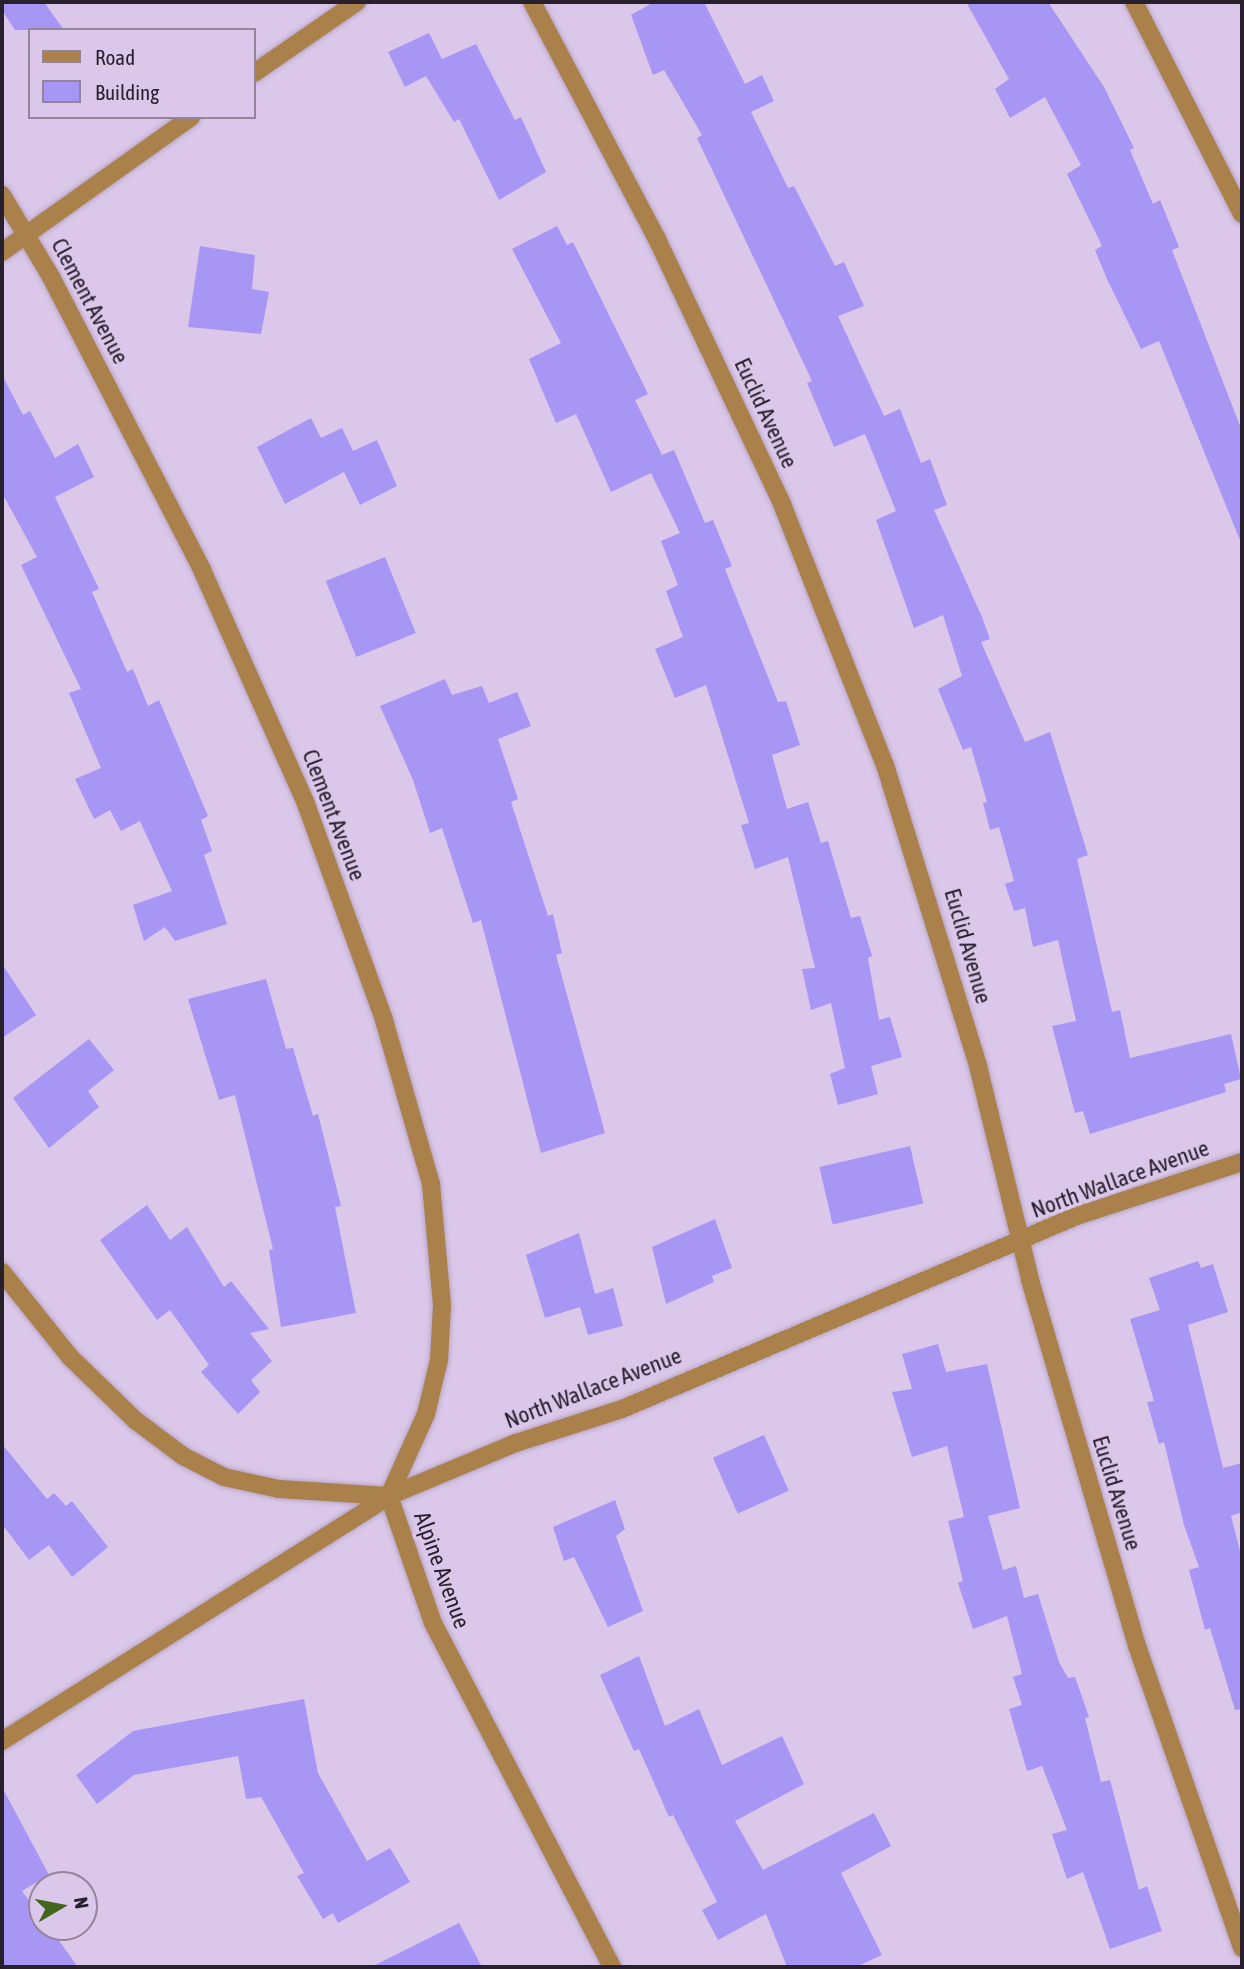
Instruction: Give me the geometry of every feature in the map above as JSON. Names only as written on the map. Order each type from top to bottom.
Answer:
[{"type":"street","points":[[256,72],[357,2]]},
{"type":"street","name":"Euclid Avenue","points":[[532,2],[656,237],[787,517],[885,765],[930,899],[1022,1241],[1137,1646],[1242,1948]]},
{"type":"street","points":[[1134,2],[1242,214]]},
{"type":"street","points":[[2,253],[188,119]]},
{"type":"street","name":"Clement Avenue","points":[[2,195],[26,234],[202,570],[306,804],[384,1020],[431,1184],[440,1250],[439,1360],[426,1413],[389,1496]]},
{"type":"street","name":"North Wallace Avenue","points":[[2,1741],[389,1496],[516,1443],[622,1409],[855,1306],[1022,1241],[1080,1215],[1242,1162]]},
{"type":"street","name":"Alpine Avenue","points":[[2,1272],[70,1357],[135,1420],[183,1456],[224,1477],[279,1489],[389,1496],[433,1623],[611,1967]]},
{"type":"building","points":[[2,2],[44,2],[63,28],[15,30],[2,10]]},
{"type":"building","points":[[654,2],[704,2],[745,84],[762,75],[774,101],[751,112],[788,188],[794,186],[835,266],[844,262],[864,306],[838,316],[884,416],[900,409],[921,463],[930,459],[947,505],[934,510],[982,617],[990,639],[981,642],[1025,742],[1050,732],[1088,855],[1077,859],[1112,1012],[1120,1010],[1130,1058],[1231,1034],[1241,1079],[1224,1084],[1226,1092],[1090,1134],[1083,1111],[1075,1113],[1052,1026],[1076,1021],[1058,940],[1033,947],[1025,908],[1014,911],[1005,884],[1014,881],[999,827],[990,830],[983,803],[987,802],[971,747],[963,750],[938,689],[962,676],[943,615],[914,628],[876,520],[896,511],[865,434],[834,447],[807,383],[812,381],[697,138],[702,135],[664,70],[653,75],[631,15]]},
{"type":"building","points":[[966,2],[1048,2],[1104,87],[1134,148],[1130,150],[1153,204],[1160,200],[1179,247],[1172,250],[1242,431],[1242,545],[1159,341],[1141,349],[1107,279],[1095,250],[1102,246],[1067,174],[1081,165],[1045,97],[1010,118],[995,89],[1009,79]]},
{"type":"building","points":[[429,33],[442,59],[476,44],[515,120],[521,117],[546,172],[499,200],[459,119],[454,122],[426,76],[405,87],[388,52]]},
{"type":"building","points":[[557,226],[567,245],[573,242],[648,394],[635,400],[662,455],[674,450],[705,523],[713,520],[732,566],[725,569],[778,702],[786,701],[800,745],[772,755],[787,809],[808,802],[821,843],[828,841],[851,918],[860,916],[872,956],[868,958],[879,1020],[890,1017],[902,1057],[871,1066],[878,1094],[838,1105],[830,1074],[845,1068],[831,1003],[811,1010],[802,969],[815,968],[788,857],[755,869],[741,825],[749,823],[706,685],[675,698],[655,649],[683,637],[666,591],[678,585],[661,541],[680,533],[651,473],[611,492],[576,414],[556,423],[529,359],[561,343],[512,249]]},
{"type":"building","points":[[200,246],[255,255],[252,289],[269,292],[261,334],[188,327]]},
{"type":"building","points":[[2,375],[23,415],[30,411],[55,458],[78,444],[94,477],[55,497],[99,589],[92,592],[127,672],[133,669],[148,706],[159,700],[208,816],[201,820],[212,851],[204,855],[227,924],[175,941],[165,927],[144,941],[133,905],[172,891],[140,821],[121,831],[110,810],[94,819],[75,779],[101,768],[69,693],[81,689],[21,565],[37,557],[2,493]]},
{"type":"building","points":[[311,418],[321,438],[342,428],[353,451],[377,440],[397,486],[360,505],[344,472],[285,504],[257,447]]},
{"type":"building","points":[[385,557],[416,633],[356,657],[326,581]]},
{"type":"building","points":[[445,679],[452,695],[482,686],[489,703],[517,692],[531,726],[498,739],[518,799],[511,802],[548,916],[553,914],[562,953],[556,955],[605,1133],[541,1153],[481,920],[473,923],[442,828],[430,833],[413,780],[380,706]]},
{"type":"building","points":[[2,964],[36,1015],[2,1038]]},
{"type":"building","points":[[266,979],[286,1049],[293,1048],[313,1116],[318,1114],[341,1206],[335,1207],[356,1313],[281,1327],[269,1250],[273,1249],[235,1095],[219,1100],[188,999]]},
{"type":"building","points":[[89,1039],[114,1070],[88,1091],[99,1107],[49,1148],[13,1098]]},
{"type":"building","points":[[910,1146],[923,1203],[833,1224],[819,1167]]},
{"type":"building","points":[[147,1205],[170,1240],[187,1227],[224,1287],[231,1281],[269,1329],[250,1333],[272,1361],[251,1380],[260,1392],[238,1414],[201,1372],[209,1365],[170,1310],[157,1320],[100,1240]]},
{"type":"building","points":[[715,1219],[732,1268],[712,1276],[714,1282],[666,1304],[652,1247]]},
{"type":"building","points":[[579,1233],[595,1294],[613,1288],[623,1326],[588,1335],[580,1307],[545,1318],[526,1255]]},
{"type":"building","points":[[1198,1261],[1201,1268],[1213,1264],[1228,1312],[1188,1325],[1223,1468],[1242,1463],[1242,1512],[1231,1516],[1242,1559],[1242,1709],[1235,1710],[1210,1628],[1205,1630],[1189,1570],[1199,1567],[1184,1525],[1164,1442],[1159,1444],[1147,1402],[1154,1401],[1130,1319],[1160,1310],[1149,1278]]},
{"type":"building","points":[[938,1344],[946,1372],[987,1364],[1020,1508],[988,1516],[1003,1570],[1016,1566],[1024,1598],[1038,1594],[1059,1662],[1068,1678],[1075,1677],[1089,1717],[1085,1718],[1101,1782],[1110,1780],[1139,1890],[1147,1886],[1162,1931],[1110,1949],[1083,1872],[1067,1879],[1052,1834],[1067,1830],[1042,1766],[1027,1771],[1009,1709],[1022,1705],[1013,1677],[1022,1674],[1007,1616],[973,1629],[958,1583],[963,1581],[948,1521],[964,1517],[947,1446],[912,1457],[892,1392],[912,1389],[902,1354]]},
{"type":"building","points":[[764,1435],[789,1491],[738,1514],[713,1458]]},
{"type":"building","points":[[2,1444],[47,1499],[54,1493],[66,1506],[72,1501],[108,1547],[72,1577],[49,1545],[29,1560],[2,1524]]},
{"type":"building","points":[[615,1500],[625,1529],[616,1536],[643,1611],[608,1627],[574,1557],[564,1561],[553,1527]]},
{"type":"building","points":[[639,1656],[665,1726],[699,1709],[722,1765],[782,1736],[804,1784],[735,1821],[763,1870],[874,1813],[891,1846],[841,1873],[882,1955],[856,1967],[787,1967],[766,1914],[718,1940],[702,1910],[717,1902],[673,1815],[669,1817],[639,1749],[634,1751],[600,1675]]},
{"type":"building","points":[[304,1699],[318,1773],[367,1861],[390,1848],[410,1882],[338,1923],[333,1913],[323,1919],[297,1876],[304,1873],[261,1797],[246,1799],[238,1756],[134,1775],[97,1804],[76,1775],[133,1731]]},
{"type":"building","points":[[2,1787],[47,1871],[28,1871],[28,1887],[22,1891],[28,1899],[28,1941],[59,1941],[78,1967],[2,1967]]},
{"type":"building","points":[[459,1923],[482,1967],[371,1967]]}]
